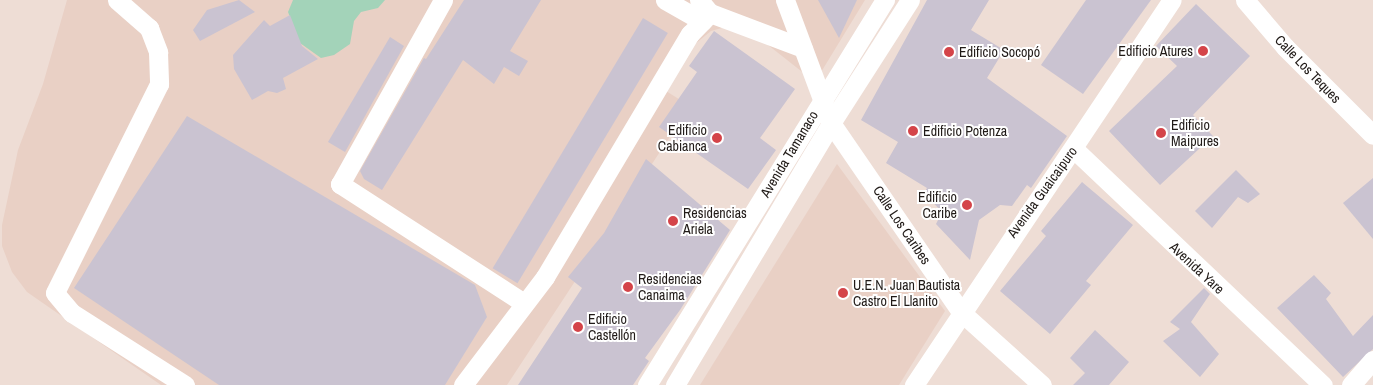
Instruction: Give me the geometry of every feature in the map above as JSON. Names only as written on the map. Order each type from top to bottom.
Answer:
[{"type":"street","points":[[117,0],[149,28],[158,52],[159,84],[55,292],[72,313],[185,385]]},
{"type":"street","points":[[443,0],[340,184],[524,303]]},
{"type":"street","points":[[665,0],[704,11],[803,48]]},
{"type":"street","name":"Calle Los Caribes","points":[[785,0],[831,123],[962,312],[1042,385]]},
{"type":"street","name":"Avenida Tamanaco","points":[[647,385],[822,98],[885,0]]},
{"type":"street","name":"Avenida Tamanaco","points":[[675,385],[831,123],[910,0]]},
{"type":"street","name":"Avenida Guaicaipuro","points":[[914,385],[1018,225],[1074,149],[1172,0]]},
{"type":"street","name":"Calle Los Teques","points":[[1245,0],[1373,135]]},
{"type":"street","points":[[463,385],[545,277],[704,11]]},
{"type":"street","name":"Avenida Yare","points":[[1074,149],[1323,385]]},
{"type":"street","points":[[1351,385],[1373,360]]},
{"type":"shaded area","points":[[67,0],[865,0],[815,82],[758,37],[729,26],[711,31],[695,44],[666,91],[690,106],[507,385],[161,385],[27,292],[12,272],[2,246],[2,225],[18,150],[43,84]]},
{"type":"shaded area","name":"U.E.N. Juan Bautista Castro El Llanito","points":[[837,164],[945,311],[899,385],[700,385]]},
{"type":"green space","points":[[293,0],[385,0],[378,8],[361,12],[354,21],[350,44],[334,55],[321,58],[300,43],[288,12]]},
{"type":"building","points":[[239,0],[255,12],[200,41],[193,30],[207,10]]},
{"type":"building","points":[[464,0],[541,0],[510,51],[528,61],[519,76],[504,67],[494,84],[463,60],[382,190],[364,179],[360,171],[424,58],[426,59]]},
{"type":"building","points":[[818,0],[857,0],[839,38]]},
{"type":"building","points":[[927,0],[989,0],[971,30],[1004,50],[987,78],[1067,136],[1031,188],[1027,185],[1012,206],[1000,205],[979,220],[970,260],[936,224],[942,212],[924,193],[927,188],[886,163],[898,142],[861,120]]},
{"type":"building","points":[[1086,0],[1151,0],[1083,94],[1041,65]]},
{"type":"building","points":[[1196,4],[1250,56],[1193,115],[1213,136],[1160,185],[1109,131],[1177,66],[1156,46]]},
{"type":"building","points":[[290,15],[302,46],[318,59],[283,78],[286,89],[277,93],[268,91],[252,100],[234,69],[233,55],[264,20],[270,26]]},
{"type":"building","points":[[643,18],[668,33],[517,283],[493,268]]},
{"type":"building","points":[[714,31],[795,89],[760,138],[776,150],[748,189],[659,127],[697,72],[689,66]]},
{"type":"building","points":[[390,37],[404,46],[345,152],[328,142]]},
{"type":"building","points":[[187,116],[475,285],[487,317],[445,385],[219,385],[74,288]]},
{"type":"building","points":[[646,159],[730,230],[680,310],[645,358],[649,361],[633,385],[518,385],[582,288],[568,277],[604,233]]},
{"type":"building","points":[[1236,170],[1260,194],[1248,203],[1238,197],[1212,228],[1195,211]]},
{"type":"building","points":[[1373,178],[1373,239],[1343,203]]},
{"type":"building","points":[[1082,182],[1133,225],[1086,281],[1091,285],[1050,334],[1000,291],[1046,236],[1041,231]]},
{"type":"building","points":[[1314,275],[1331,293],[1326,299],[1353,336],[1373,315],[1373,349],[1343,377],[1277,308]]},
{"type":"building","points":[[1204,288],[1210,294],[1191,322],[1219,354],[1200,377],[1163,341],[1180,329],[1170,322]]},
{"type":"building","points":[[1095,330],[1129,362],[1109,385],[1073,385],[1085,373],[1070,358]]},
{"type":"place","name":"Edificio Atures","points":[[1203,51]]},
{"type":"place","name":"Edificio Socopó","points":[[949,52]]},
{"type":"place","name":"Edificio Potenza","points":[[913,131]]},
{"type":"place","name":"Edificio Maipures","points":[[1161,133]]},
{"type":"place","name":"Edificio Cabianca","points":[[717,138]]},
{"type":"place","name":"Edificio Caribe","points":[[967,205]]},
{"type":"place","name":"Residencias Ariela","points":[[673,221]]},
{"type":"place","name":"Residencias Canaima","points":[[628,287]]},
{"type":"place","name":"U.E.N. Juan Bautista Castro El Llanito","points":[[843,293]]},
{"type":"place","name":"Edificio Castellón","points":[[578,327]]}]
